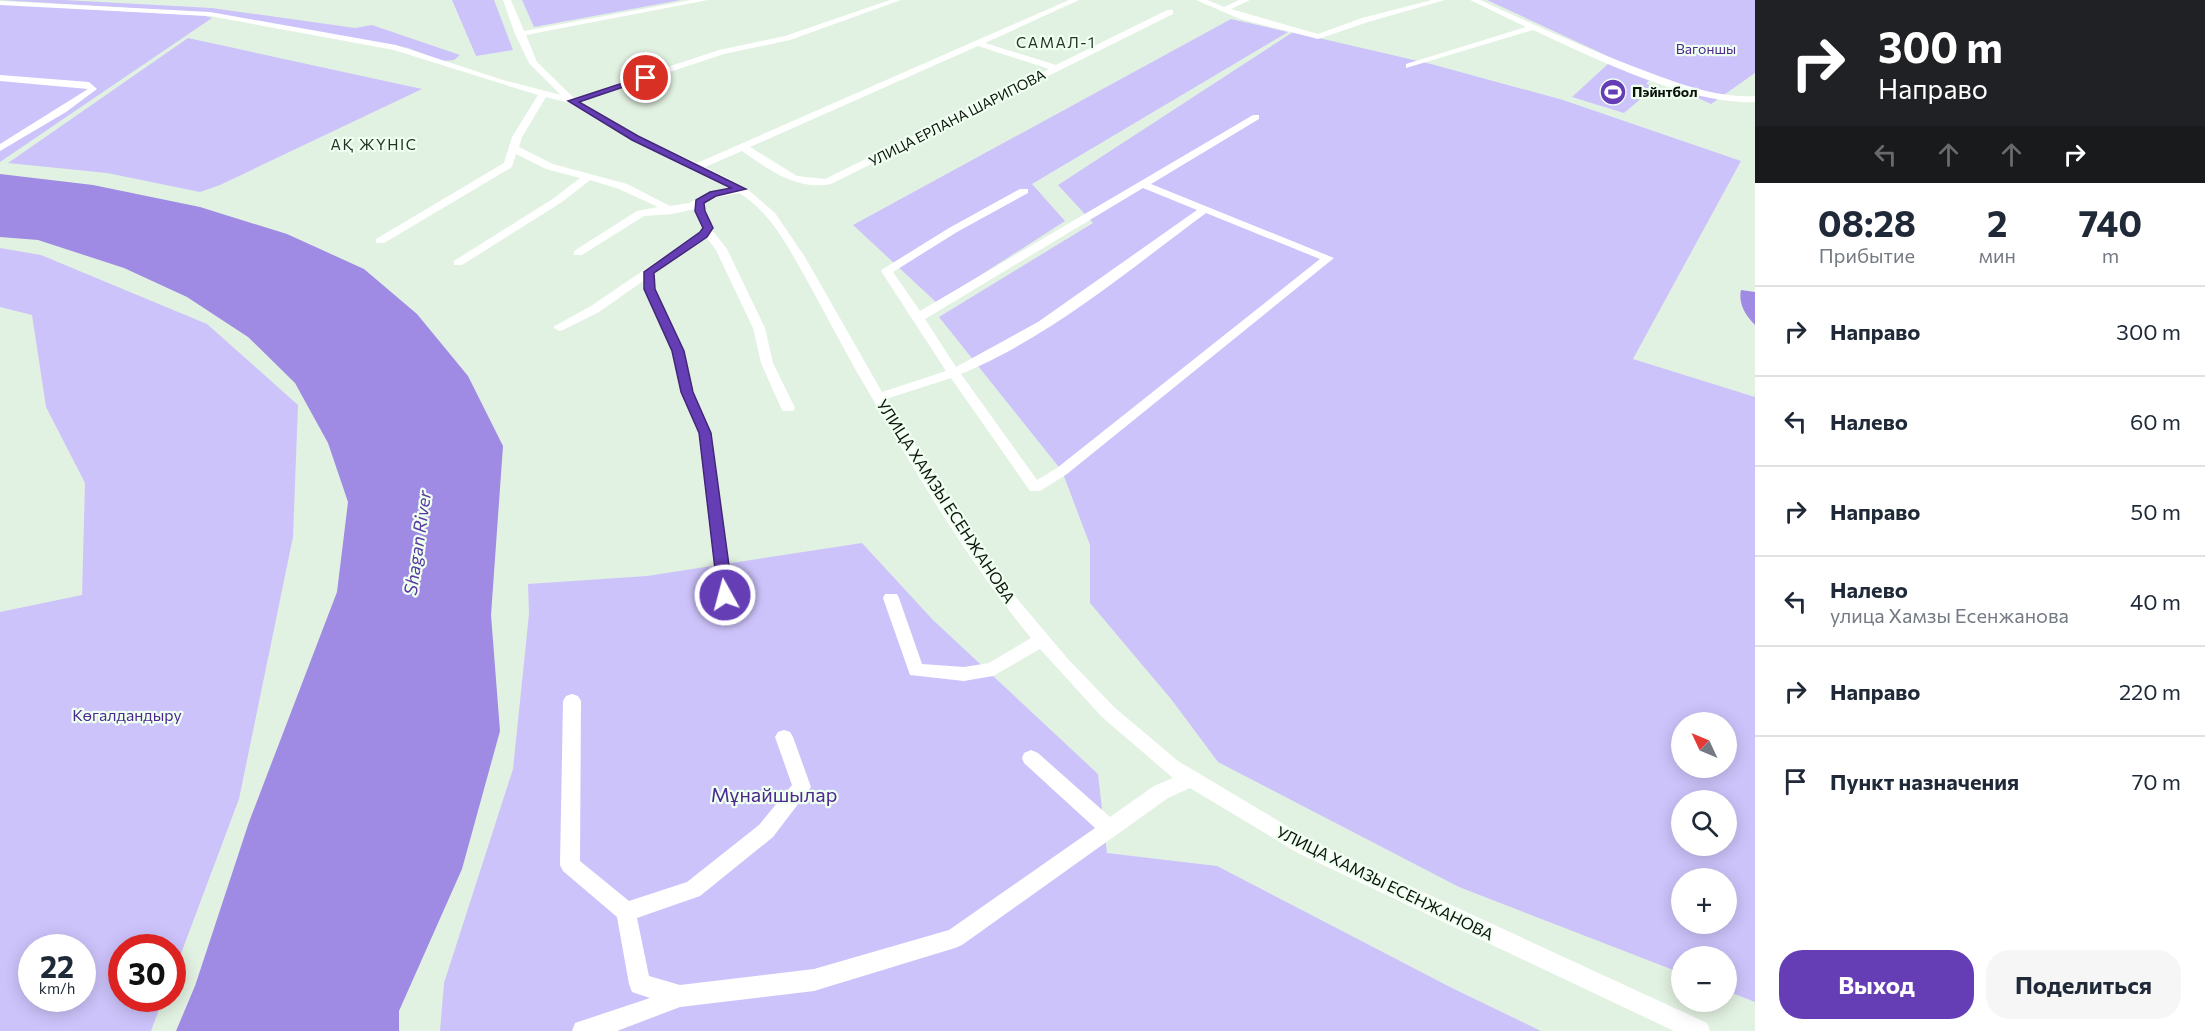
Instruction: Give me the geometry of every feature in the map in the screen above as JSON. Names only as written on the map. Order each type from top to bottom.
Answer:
[{"type":"street","name":"УЛИЦА ХАМЗЫ ЕСЕНЖАНОВА","points":[[507,0],[519,34],[533,63],[572,101],[635,138],[741,189],[771,215],[784,231],[878,398],[997,586],[1042,640],[1108,712],[1171,766],[1305,847],[1699,1031]]},
{"type":"street","points":[[519,34],[704,0]]},
{"type":"street","points":[[0,3],[232,18],[396,48],[572,101],[722,52],[787,38],[897,0]]},
{"type":"street","points":[[697,167],[745,148],[1075,0]]},
{"type":"street","points":[[1200,0],[1243,17],[1318,37],[1365,20],[1441,0]]},
{"type":"street","points":[[1225,9],[1246,0]]},
{"type":"street","points":[[1474,0],[1597,57],[1664,81],[1720,99],[1755,99]]},
{"type":"street","name":"УЛИЦА ЕРЛАНА ШАРИПОВА","points":[[745,148],[770,166],[798,181],[827,182],[1170,12]]},
{"type":"street","points":[[1409,66],[1533,27]]},
{"type":"street","points":[[978,43],[1056,68]]},
{"type":"street","points":[[0,78],[88,85],[93,89],[0,148]]},
{"type":"street","points":[[380,241],[508,165],[517,137],[543,94]]},
{"type":"street","points":[[919,317],[1256,117]]},
{"type":"street","points":[[514,148],[524,156],[586,178],[616,184],[672,211]]},
{"type":"street","points":[[458,263],[558,200],[586,178]]},
{"type":"street","points":[[1024,191],[953,230],[887,271],[954,373],[1035,488],[1062,471],[1328,258],[1142,184]]},
{"type":"street","points":[[578,253],[641,213],[672,211],[700,202],[714,194],[741,189]]},
{"type":"street","points":[[700,202],[707,231],[721,249],[759,328],[767,363],[788,408]]},
{"type":"street","points":[[878,398],[954,373],[986,357],[1077,300],[1205,209]]},
{"type":"street","points":[[559,327],[595,309],[707,231]]},
{"type":"street","points":[[649,272],[649,289],[678,351],[687,392],[705,433],[725,595]]},
{"type":"street","points":[[891,598],[916,670],[964,674],[993,669],[1042,640]]},
{"type":"street","points":[[572,701],[570,865],[626,912],[640,984],[680,996]]},
{"type":"street","points":[[626,912],[693,889],[766,831],[802,787],[784,737]]},
{"type":"street","points":[[1031,758],[1109,828]]},
{"type":"street","points":[[583,1031],[647,1010],[680,996],[814,980],[955,938],[1161,792],[1190,779]]},
{"type":"green space","points":[[0,0],[64,0],[212,8],[355,28],[372,25],[460,55],[454,60],[443,61],[408,48],[212,13]]},
{"type":"green space","points":[[452,0],[494,0],[513,50],[476,56]]},
{"type":"green space","points":[[522,0],[681,0],[534,27]]},
{"type":"green space","name":"Вагоншы","points":[[1487,0],[1755,0],[1755,73],[1711,104]]},
{"type":"green space","points":[[0,4],[205,16],[212,18],[0,162]]},
{"type":"green space","points":[[1231,19],[1288,32],[1032,184],[1065,221],[937,303],[853,225]]},
{"type":"green space","points":[[1293,32],[1431,64],[1563,100],[1741,161],[1633,359],[1755,397],[1755,1002],[1737,995],[1737,946],[1671,946],[1671,969],[1459,887],[1218,762],[1171,699],[1090,603],[1090,545],[1062,471],[939,317],[1093,223],[1058,185]]},
{"type":"green space","points":[[188,38],[422,89],[220,185],[200,192],[107,173],[8,163]]},
{"type":"green space","name":"Пэйнтбол","points":[[1609,63],[1650,79],[1646,84],[1656,86],[1624,113],[1572,97]]},
{"type":"green space","name":"Көгалдандыру","points":[[0,248],[41,255],[207,324],[298,405],[293,537],[239,799],[186,940],[186,934],[108,934],[108,1012],[158,1012],[151,1031],[0,1031],[0,612],[82,595],[85,483],[46,407],[32,315],[0,307]]},
{"type":"green space","name":"Мұнайшылар","points":[[862,543],[933,620],[1098,774],[1107,853],[1217,866],[1452,988],[1541,1031],[440,1031],[444,983],[513,769],[529,614],[528,584],[647,576]]},
{"type":"water","name":"Shagan River","points":[[0,174],[93,185],[200,207],[287,234],[364,269],[417,314],[468,376],[503,446],[491,615],[500,731],[462,869],[399,1011],[399,1031],[176,1031],[186,1012],[249,822],[337,592],[348,502],[328,443],[295,383],[248,337],[187,297],[124,268],[38,240],[0,237]]},
{"type":"water","points":[[1741,290],[1755,292],[1755,325],[1744,309]]},
{"type":"place","name":"Пэйнтбол","points":[[1613,92]]},
{"type":"district","name":"САМАЛ-1","points":[[1056,43]]},
{"type":"district","name":"АҚ ЖҮНІС","points":[[374,145]]},
{"type":"route","points":[[646,78],[572,101],[635,138],[741,189],[714,194],[700,202],[700,211],[708,228],[704,234],[649,272],[649,289],[678,351],[687,392],[705,433],[712,472],[725,595]]}]
